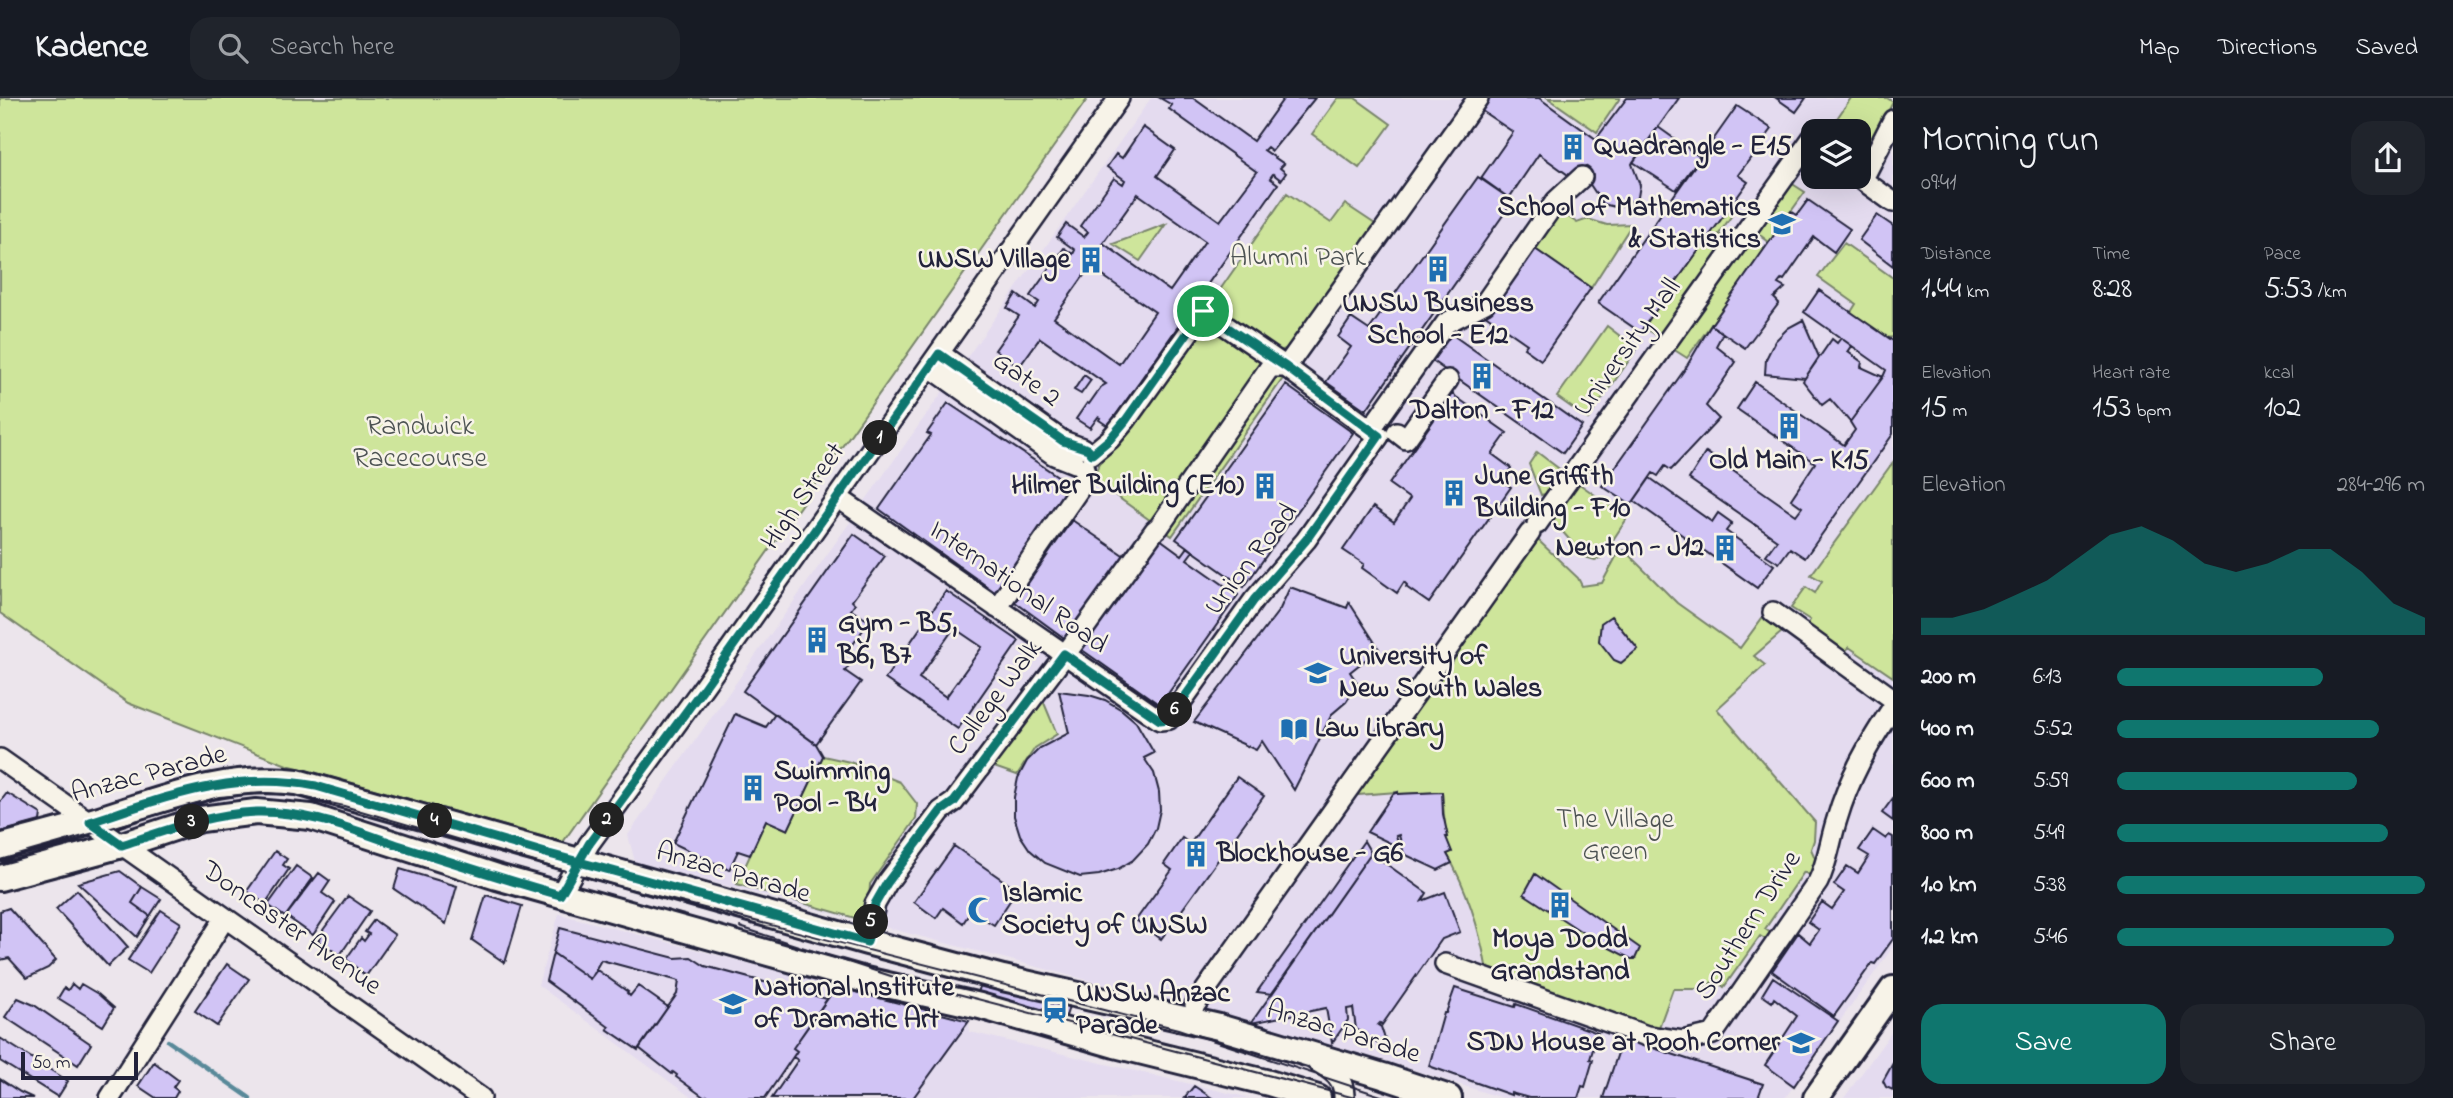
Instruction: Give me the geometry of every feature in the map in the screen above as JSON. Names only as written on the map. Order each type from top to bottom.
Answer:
[{"type":"main road","name":"Anzac Parade","points":[[0,847],[209,786],[245,780],[280,780],[316,786],[867,942],[1003,978],[1183,1018],[1297,1049],[1449,1098]]},
{"type":"main road","name":"Anzac Parade","points":[[0,878],[122,845],[201,819],[256,812],[290,814],[326,820],[497,877],[866,980],[980,1006],[1309,1096]]},
{"type":"main road","points":[[1815,1098],[1893,989]]},
{"type":"street","name":"High Street","points":[[560,895],[589,844],[1119,98]]},
{"type":"street","points":[[1286,367],[1478,98]]},
{"type":"street","points":[[1893,120],[1861,179],[1893,202]]},
{"type":"street","name":"University Mall","points":[[1195,1005],[1801,154]]},
{"type":"street","name":"Union Road","points":[[1169,719],[1254,600],[1306,540],[1383,429],[1446,323],[1485,303],[1556,201],[1582,177]]},
{"type":"street","points":[[934,360],[1054,455],[1083,458],[1110,439],[1126,420],[1203,311],[1383,429],[1406,439],[1448,380]]},
{"type":"street","name":"College Walk","points":[[867,942],[875,904],[887,883],[941,811],[954,802],[1073,644],[1159,527],[1270,367],[1286,367]]},
{"type":"street","points":[[997,608],[1079,489],[1084,476],[1083,458]]},
{"type":"street","name":"International Road","points":[[837,498],[1160,720],[1169,719]]},
{"type":"street","points":[[1773,612],[1893,699]]},
{"type":"street","name":"Southern Drive","points":[[1445,964],[1647,1036],[1683,1041],[1713,1034],[1818,882],[1851,778],[1893,707]]},
{"type":"street","name":"Doncaster Avenue","points":[[0,759],[481,1098]]},
{"type":"street","points":[[110,1098],[225,918]]},
{"type":"street","points":[[1297,1049],[1337,1074],[1343,1083],[1344,1098]]},
{"type":"shaded area","name":"University of New South Wales","points":[[1151,98],[1893,98],[1893,947],[1785,1098],[1502,1098],[1376,1058],[1206,1011],[635,862],[628,835]]},
{"type":"shaded area","name":"National Institute of Dramatic Art","points":[[559,914],[969,1021],[970,1032],[1250,1098],[692,1098],[538,985]]},
{"type":"shaded area","points":[[1893,1030],[1893,1098],[1844,1098]]},
{"type":"green space","name":"Randwick Racecourse","points":[[0,98],[1088,98],[563,842],[287,765],[128,703],[0,613]]},
{"type":"green space","points":[[1338,98],[1355,98],[1391,124],[1359,168],[1312,134]]},
{"type":"green space","points":[[1548,98],[1620,98],[1597,132]]},
{"type":"green space","points":[[1851,98],[1887,98],[1893,102],[1871,145],[1871,119],[1837,119]]},
{"type":"green space","points":[[1791,183],[1805,192],[1769,242],[1756,232]]},
{"type":"green space","name":"Alumni Park","points":[[1287,193],[1331,223],[1345,204],[1378,226],[1289,348],[1279,351],[1222,312],[1216,303],[1217,294]]},
{"type":"green space","points":[[1554,207],[1577,223],[1588,219],[1607,225],[1632,224],[1591,288],[1528,244]]},
{"type":"green space","points":[[1726,211],[1732,215],[1719,234],[1728,240],[1659,338],[1644,327]]},
{"type":"green space","points":[[1166,224],[1140,261],[1113,244]]},
{"type":"green space","points":[[1751,239],[1765,249],[1687,358],[1673,349]]},
{"type":"green space","points":[[1844,243],[1893,278],[1893,337],[1888,338],[1851,312],[1856,304],[1818,277]]},
{"type":"green space","points":[[1607,326],[1637,349],[1588,419],[1557,397]]},
{"type":"green space","name":"Alumni Park","points":[[1204,327],[1211,327],[1284,377],[1172,536],[1094,480],[1101,455]]},
{"type":"green space","points":[[1537,452],[1562,471],[1545,494],[1541,495],[1529,464]]},
{"type":"green space","points":[[1893,462],[1893,677],[1849,647],[1843,655],[1807,625],[1810,620],[1791,608],[1806,587],[1815,593],[1822,581],[1811,575]]},
{"type":"green space","points":[[1578,483],[1625,516],[1626,520],[1601,558],[1595,560],[1585,557],[1552,520]]},
{"type":"green space","name":"The Village Green","points":[[1538,540],[1578,578],[1582,586],[1602,583],[1616,557],[1624,550],[1677,603],[1740,648],[1765,614],[1780,625],[1782,632],[1754,656],[1765,665],[1717,709],[1815,822],[1811,849],[1818,865],[1814,879],[1804,872],[1765,929],[1774,935],[1770,942],[1760,936],[1724,987],[1716,981],[1696,989],[1673,989],[1658,1030],[1487,971],[1472,911],[1447,854],[1451,852],[1446,837],[1442,792],[1357,795]]},
{"type":"green space","points":[[1042,698],[1057,734],[1035,748],[1017,775],[994,767]]},
{"type":"green space","points":[[823,756],[850,762],[900,782],[917,804],[916,819],[870,884],[869,903],[862,915],[855,918],[737,884],[766,820],[788,830]]},
{"type":"building","name":"UNSW Village","points":[[1160,98],[1193,98],[1253,141],[1284,98],[1315,98],[1272,151],[1267,147],[1264,150],[1284,164],[1280,168],[1286,173],[1281,180],[1273,174],[1270,178],[1278,184],[1139,382],[1144,386],[1138,394],[1133,391],[1108,426],[1098,417],[1090,428],[1076,419],[1106,384],[1040,338],[1019,367],[995,350],[1019,316],[1007,308],[1016,294],[1035,308],[1039,302],[1030,296],[1064,248],[1073,254],[1075,250],[1057,237],[1066,224],[1084,237],[1088,232],[1080,226],[1114,178],[1123,184],[1125,180],[1107,167],[1116,154],[1122,158],[1143,127],[1175,150],[1157,176],[1220,221],[1257,172],[1169,109],[1172,105]],"holes":[[[1138,194],[1205,241],[1170,291],[1103,243]],[[1090,267],[1155,312],[1119,364],[1054,318]]]},
{"type":"building","name":"Quadrangle - E15","points":[[1487,98],[1539,98],[1596,139],[1627,98],[1679,98],[1632,164],[1640,185],[1638,197],[1615,207],[1603,204],[1589,183],[1571,177],[1539,154],[1509,198],[1481,178],[1513,132],[1479,109]]},
{"type":"building","points":[[1776,98],[1806,98],[1796,112]]},
{"type":"building","points":[[1737,106],[1772,129],[1738,175],[1748,182],[1640,332],[1598,303]]},
{"type":"building","points":[[1658,127],[1700,157],[1676,190],[1633,162]]},
{"type":"building","name":"UNSW Business School - E12","points":[[1478,177],[1513,201],[1366,410],[1326,382],[1351,347],[1338,337],[1351,318],[1369,330]]},
{"type":"building","points":[[1808,200],[1850,229],[1834,252],[1814,237],[1784,280],[1778,284],[1785,288],[1774,298],[1779,303],[1745,348],[1711,325],[1791,211],[1797,215]]},
{"type":"building","points":[[1877,215],[1893,226],[1893,266],[1859,240]]},
{"type":"building","points":[[1528,244],[1591,288],[1541,360],[1524,348],[1527,344],[1481,312]]},
{"type":"building","name":"Old Main - K15","points":[[1819,290],[1893,341],[1893,434],[1805,558],[1790,548],[1779,563],[1766,555],[1777,540],[1689,479],[1706,452],[1796,515],[1802,507],[1791,499],[1815,463],[1737,409],[1755,382],[1844,445],[1855,430],[1850,422],[1886,370],[1804,312]]},
{"type":"building","points":[[1803,320],[1819,357],[1805,378],[1765,374],[1766,359],[1775,341],[1788,328]]},
{"type":"building","points":[[1711,325],[1723,333],[1716,346],[1736,362],[1706,406],[1719,419],[1671,470],[1665,466],[1658,476],[1653,473],[1631,505],[1602,486],[1685,369]]},
{"type":"building","name":"Dalton - F12","points":[[1447,331],[1582,426],[1563,453],[1428,358]]},
{"type":"building","points":[[1841,338],[1852,346],[1848,352],[1862,362],[1861,367],[1883,377],[1850,422],[1830,399],[1822,405],[1803,381],[1832,339],[1837,343]]},
{"type":"building","points":[[1084,375],[1091,380],[1081,394],[1074,390]]},
{"type":"building","name":"Hilmer Building (E10)","points":[[1286,385],[1353,433],[1244,587],[1176,539]]},
{"type":"building","name":"June Griffith Building - F10","points":[[1452,394],[1507,433],[1492,454],[1511,468],[1502,481],[1511,487],[1429,603],[1406,587],[1404,582],[1397,593],[1362,568],[1364,564],[1343,550],[1373,507],[1394,522],[1410,499],[1389,484]]},
{"type":"building","points":[[948,403],[1074,487],[999,595],[879,509],[931,435],[927,433]]},
{"type":"building","name":"Newton - J12","points":[[1650,478],[1712,522],[1718,513],[1732,523],[1726,531],[1774,565],[1757,588],[1634,501]]},
{"type":"building","points":[[1072,520],[1126,557],[1067,640],[1015,602]]},
{"type":"building","name":"Gym - B5, B6, B7","points":[[854,534],[885,556],[852,601],[855,604],[851,610],[869,621],[843,659],[850,664],[845,671],[861,682],[816,744],[743,691]]},
{"type":"building","points":[[1156,536],[1182,555],[1188,547],[1193,551],[1187,559],[1238,595],[1160,705],[1078,647]]},
{"type":"building","points":[[1290,587],[1347,608],[1349,602],[1379,649],[1350,672],[1358,684],[1346,702],[1332,714],[1294,790],[1262,741],[1256,750],[1194,722],[1280,609]]},
{"type":"building","points":[[946,591],[1019,641],[958,729],[885,679]],"holes":[[[954,628],[982,647],[946,697],[919,678]]]},
{"type":"building","points":[[1611,616],[1638,649],[1621,663],[1614,660],[1599,641],[1601,623]]},
{"type":"building","points":[[1059,691],[1089,695],[1122,710],[1136,722],[1154,753],[1144,758],[1154,773],[1159,792],[1160,810],[1156,828],[1148,844],[1133,860],[1118,869],[1099,875],[1080,877],[1045,863],[1030,850],[1020,835],[1014,816],[1018,778],[1027,761],[1040,748],[1069,733]]},
{"type":"building","name":"Swimming Pool - B4","points":[[735,714],[766,727],[775,714],[816,744],[823,756],[788,830],[766,820],[750,855],[738,851],[729,870],[673,843]]},
{"type":"building","name":"Blockhouse - G6","points":[[1237,777],[1264,796],[1161,939],[1136,920],[1172,870],[1164,864],[1182,838],[1190,844]]},
{"type":"building","points":[[1442,792],[1446,837],[1452,852],[1447,854],[1452,863],[1438,870],[1404,854],[1399,835],[1396,836],[1398,843],[1394,845],[1367,832],[1393,794]]},
{"type":"building","points":[[7,793],[41,814],[40,821],[0,832],[0,802]]},
{"type":"building","points":[[1893,798],[1893,821],[1882,813]]},
{"type":"building","points":[[1873,830],[1886,839],[1889,835],[1893,837],[1893,939],[1834,1016],[1772,971],[1798,933],[1810,943],[1819,930],[1808,922],[1822,902],[1832,909],[1844,892],[1834,885],[1847,866],[1858,873],[1869,856],[1859,850]]},
{"type":"building","points":[[1364,841],[1371,853],[1272,994],[1257,992]]},
{"type":"building","points":[[954,846],[1017,890],[994,925],[971,911],[963,923],[943,908],[936,918],[914,902]]},
{"type":"building","points":[[275,851],[287,859],[283,865],[289,869],[265,904],[247,891]]},
{"type":"building","points":[[1371,853],[1427,893],[1422,901],[1445,892],[1460,932],[1442,939],[1382,1025],[1378,1025],[1389,1051],[1356,1029],[1353,1008],[1347,1009],[1348,1020],[1332,1043],[1326,1008],[1251,1023]]},
{"type":"building","points":[[296,866],[313,878],[285,917],[268,905]]},
{"type":"building","points":[[400,869],[457,886],[446,924],[394,889]]},
{"type":"building","points":[[120,871],[142,887],[132,903],[150,916],[137,937],[78,883]]},
{"type":"building","points":[[319,873],[330,881],[322,893],[335,902],[313,935],[286,916]]},
{"type":"building","name":"Moya Dodd Grandstand","points":[[1535,874],[1640,948],[1635,959],[1594,940],[1524,894]]},
{"type":"building","points":[[142,887],[161,899],[150,916],[132,903]]},
{"type":"building","points":[[77,890],[128,947],[108,966],[56,909]]},
{"type":"building","points":[[486,895],[522,906],[505,963],[472,940]]},
{"type":"building","points":[[348,896],[370,911],[340,955],[318,941]]},
{"type":"building","points":[[9,908],[56,960],[48,968],[27,978],[9,958],[0,960],[0,911]]},
{"type":"building","points":[[161,910],[181,923],[149,973],[128,960]]},
{"type":"building","points":[[374,920],[395,935],[366,976],[346,959],[361,938],[364,941],[369,934],[365,932]]},
{"type":"building","points":[[560,928],[675,958],[691,957],[705,966],[827,999],[793,1048],[797,1051],[765,1098],[705,1098],[639,1048],[677,994],[679,981],[601,960],[590,979],[553,953]]},
{"type":"building","points":[[553,953],[590,979],[597,970],[630,996],[638,986],[668,1007],[638,1050],[546,981]]},
{"type":"building","points":[[227,964],[249,979],[217,1026],[195,1011]]},
{"type":"building","name":"SDN House at Pooh Corner","points":[[1773,977],[1838,1021],[1794,1086],[1765,1065],[1797,1016],[1774,998],[1772,1002],[1762,995]]},
{"type":"building","points":[[981,983],[1069,1007],[1066,1016],[978,993]]},
{"type":"building","points":[[72,984],[78,989],[81,984],[114,1008],[103,1026],[58,998],[64,988],[68,990]]},
{"type":"building","points":[[836,987],[969,1021],[913,1098],[772,1098],[798,1060],[793,1057],[797,1051],[793,1048]]},
{"type":"building","points":[[1455,988],[1515,1007],[1516,1004],[1598,1033],[1585,1087],[1582,1086],[1578,1098],[1529,1098],[1511,1095],[1429,1066],[1444,1013]]},
{"type":"building","points":[[18,998],[34,1005],[91,1044],[78,1065],[5,1017]]},
{"type":"building","points":[[0,1038],[68,1081],[58,1097],[0,1061]]},
{"type":"building","points":[[1623,1038],[1763,1084],[1758,1098],[1603,1098]]},
{"type":"building","points":[[154,1062],[178,1080],[173,1087],[178,1091],[174,1098],[156,1098],[138,1086]]},
{"type":"building","points":[[1893,1063],[1893,1090],[1886,1087],[1883,1081]]},
{"type":"building","points":[[0,1079],[20,1092],[33,1098],[0,1098]]},
{"type":"building","points":[[1194,1086],[1212,1098],[1184,1098]]},
{"type":"waterway","points":[[168,1041],[250,1098]]},
{"type":"tram line","points":[[0,860],[219,797],[266,793],[298,796],[344,806],[610,884],[1178,1029],[1387,1098]]},
{"type":"tram line","points":[[740,927],[897,978],[1355,1098]]},
{"type":"place","name":"Quadrangle - E15","points":[[1573,147]]},
{"type":"place","name":"School of Mathematics & Statistics","points":[[1782,224]]},
{"type":"place","name":"UNSW Village","points":[[1091,260]]},
{"type":"place","name":"UNSW Business School - E12","points":[[1438,269]]},
{"type":"place","name":"Dalton - F12","points":[[1482,376]]},
{"type":"place","name":"Old Main - K15","points":[[1789,426]]},
{"type":"place","name":"Hilmer Building (E10)","points":[[1265,486]]},
{"type":"place","name":"June Griffith Building - F10","points":[[1454,493]]},
{"type":"place","name":"Newton - J12","points":[[1725,548]]},
{"type":"place","name":"Gym - B5, B6, B7","points":[[817,640]]},
{"type":"place","name":"University of New South Wales","points":[[1318,673]]},
{"type":"place","name":"Law Library","points":[[1294,729]]},
{"type":"place","name":"Swimming Pool - B4","points":[[753,788]]},
{"type":"place","name":"Blockhouse - G6","points":[[1196,854]]},
{"type":"place","name":"Moya Dodd Grandstand","points":[[1560,905]]},
{"type":"place","name":"Islamic Society of UNSW","points":[[981,910]]},
{"type":"place","name":"National Institute of Dramatic Art","points":[[733,1004]]},
{"type":"place","name":"UNSW Anzac Parade","points":[[1055,1010]]},
{"type":"place","name":"SDN House at Pooh Corner","points":[[1801,1043]]},
{"type":"route","points":[[1203,311],[1126,420],[1110,439],[1092,454],[1088,449],[1063,441],[939,354],[705,686],[589,844],[585,850],[579,862],[560,895],[311,817],[256,812],[201,819],[122,845],[90,822],[229,782],[297,782],[316,786],[549,854],[579,862],[613,871],[867,942],[875,904],[887,883],[941,811],[954,802],[1064,654],[1160,720],[1169,719],[1254,600],[1306,540],[1379,436],[1286,367],[1203,311]]}]
